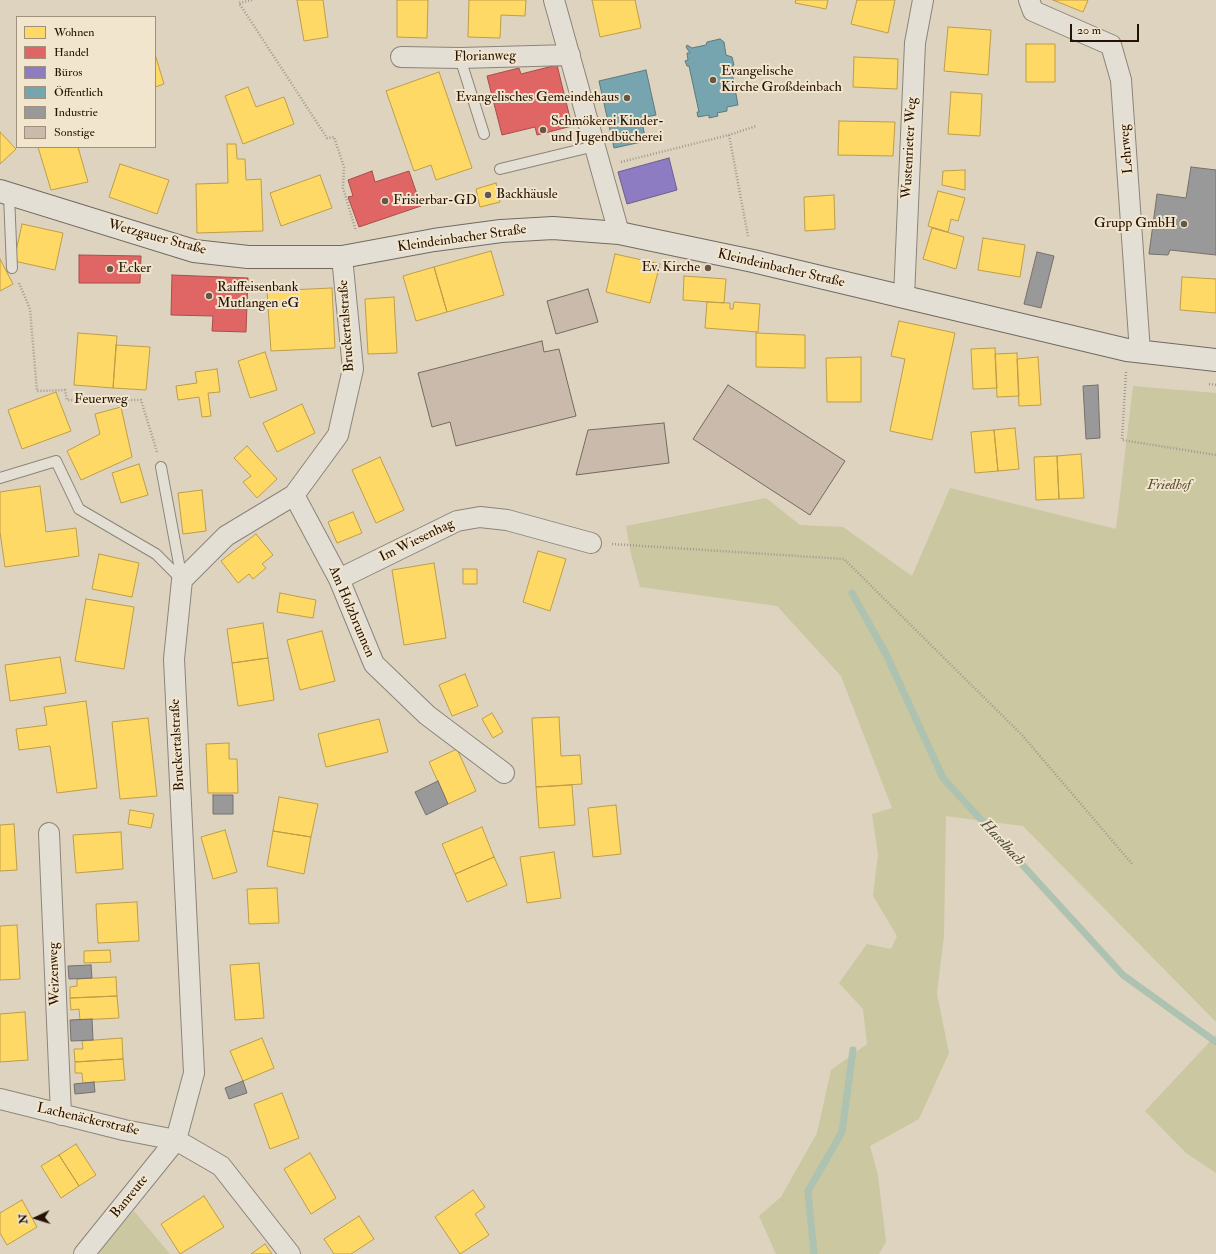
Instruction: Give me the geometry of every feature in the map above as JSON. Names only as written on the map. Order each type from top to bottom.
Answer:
[{"type":"street","points":[[554,0],[619,232]]},
{"type":"street","name":"Wustenrieter Weg","points":[[904,297],[915,43],[923,0]]},
{"type":"street","name":"Lehrweg","points":[[1028,0],[1033,11],[1111,45],[1121,80],[1133,351]]},
{"type":"street","name":"Florianweg","points":[[401,57],[460,58],[570,55]]},
{"type":"street","name":"Wetzgauer Straße","points":[[4,193],[194,251],[248,257],[342,257]]},
{"type":"street","name":"Kleindeinbacher Straße","points":[[342,257],[434,240],[501,231],[554,228],[619,232],[753,260],[1133,351],[1216,360]]},
{"type":"street","name":"Bruckertalstraße","points":[[176,1140],[194,1072],[174,659],[182,580],[226,536],[294,495],[338,435],[353,368],[342,257]]},
{"type":"street","name":"Am Holzbrunnen","points":[[294,495],[339,579],[374,664],[427,715],[504,773]]},
{"type":"street","name":"Im Wiesenhag","points":[[339,579],[458,521],[480,517],[507,520],[591,543]]},
{"type":"street","name":"Weizenweg","points":[[49,833],[61,1115]]},
{"type":"street","name":"Lachenäckerstraße","points":[[0,1098],[61,1115],[176,1140]]},
{"type":"street","points":[[176,1140],[221,1166],[290,1254]]},
{"type":"street","name":"Banreute","points":[[84,1254],[176,1140]]},
{"type":"lane","points":[[460,58],[484,134]]},
{"type":"lane","points":[[500,169],[595,146]]},
{"type":"lane","points":[[4,193],[12,268]]},
{"type":"lane","points":[[0,478],[56,462],[79,509],[156,554],[182,580]]},
{"type":"lane","points":[[161,467],[182,580]]},
{"type":"path","points":[[252,0],[239,2],[327,138],[334,137],[344,167],[342,188],[363,254]]},
{"type":"path","points":[[601,167],[729,135],[756,126]]},
{"type":"path","points":[[729,135],[753,260]]},
{"type":"path","name":"Feuerweg","points":[[12,268],[30,309],[37,391],[65,390],[67,400],[141,400],[161,467]]},
{"type":"path","points":[[1133,351],[1122,440],[1216,455]]},
{"type":"path","points":[[591,543],[844,559],[1022,735],[1133,865]]},
{"type":"green space","name":"Friedhof","points":[[1133,386],[1216,393],[1216,1022],[1023,826],[946,816],[944,935],[937,994],[949,1053],[919,1119],[870,1146],[878,1175],[886,1242],[879,1254],[776,1254],[759,1216],[781,1197],[817,1133],[831,1070],[867,1044],[863,1009],[839,983],[867,944],[891,949],[897,936],[873,896],[878,854],[872,814],[892,808],[841,676],[777,606],[640,587],[631,554],[626,526],[766,498],[800,525],[843,527],[912,576],[950,488],[1116,529]]},
{"type":"green space","points":[[1216,1035],[1216,1173],[1186,1153],[1145,1111]]},
{"type":"green space","points":[[134,1211],[170,1254],[91,1254]]},
{"type":"building: Wohnen","points":[[297,0],[323,0],[328,37],[304,41]]},
{"type":"building: Wohnen","points":[[397,0],[428,0],[427,38],[397,37]]},
{"type":"building: Wohnen","points":[[469,0],[526,0],[525,16],[501,15],[500,38],[468,37]]},
{"type":"building: Wohnen","points":[[592,0],[635,0],[641,28],[600,37]]},
{"type":"building: Wohnen","points":[[796,0],[828,0],[826,9],[795,3]]},
{"type":"building: Wohnen","points":[[857,0],[895,0],[888,33],[851,24]]},
{"type":"building: Wohnen","points":[[1053,0],[1088,0],[1083,12]]},
{"type":"building: Wohnen","points":[[948,27],[991,30],[988,75],[944,71]]},
{"type":"building: Wohnen","points":[[1026,44],[1055,44],[1055,82],[1026,82]]},
{"type":"building: Wohnen","points":[[156,57],[164,84],[156,87]]},
{"type":"building: Wohnen","points":[[854,57],[898,59],[897,89],[853,87]]},
{"type":"building: Wohnen","points":[[439,72],[472,168],[436,180],[431,165],[414,171],[386,91]]},
{"type":"building: Wohnen","points":[[248,87],[256,107],[284,97],[294,124],[243,144],[225,96]]},
{"type":"building: Wohnen","points":[[951,92],[982,94],[980,136],[948,134]]},
{"type":"building: Wohnen","points":[[839,121],[895,122],[893,156],[838,155]]},
{"type":"building: Wohnen","points":[[0,132],[16,149],[0,164]]},
{"type":"building: Wohnen","points":[[227,144],[236,144],[237,159],[245,159],[246,180],[261,179],[263,231],[197,233],[196,184],[228,183]]},
{"type":"building: Wohnen","points":[[38,148],[78,148],[88,182],[51,190]]},
{"type":"building: Wohnen","points":[[120,164],[169,180],[157,214],[109,197]]},
{"type":"building: Wohnen","points":[[965,170],[965,190],[942,185],[943,171]]},
{"type":"building: Wohnen","points":[[320,175],[332,208],[281,226],[270,193]]},
{"type":"building: Wohnen","name":"Backhäusle","points":[[496,183],[500,202],[480,207],[476,189]]},
{"type":"building: Wohnen","points":[[938,191],[965,198],[958,221],[951,219],[948,232],[928,226]]},
{"type":"building: Wohnen","points":[[834,195],[835,229],[805,231],[804,197]]},
{"type":"building: Wohnen","points":[[22,224],[63,233],[55,270],[14,261]]},
{"type":"building: Wohnen","points":[[932,228],[964,237],[956,269],[923,259]]},
{"type":"building: Wohnen","points":[[983,238],[1025,245],[1020,277],[978,270]]},
{"type":"building: Wohnen","points":[[491,251],[504,295],[447,312],[434,267]]},
{"type":"building: Wohnen","points":[[615,254],[660,264],[650,303],[606,292]]},
{"type":"building: Wohnen","points":[[0,259],[13,284],[0,291]]},
{"type":"building: Wohnen","points":[[434,267],[447,312],[416,321],[403,276]]},
{"type":"building: Wohnen","points":[[684,276],[726,279],[724,303],[683,300]]},
{"type":"building: Wohnen","points":[[1182,277],[1216,279],[1216,313],[1180,310]]},
{"type":"building: Wohnen","points":[[332,288],[335,348],[271,351],[267,291]]},
{"type":"building: Wohnen","points":[[394,297],[397,353],[368,354],[365,299]]},
{"type":"building: Wohnen","points":[[707,302],[730,303],[730,309],[733,309],[734,302],[760,304],[758,332],[705,328]]},
{"type":"building: Wohnen","points":[[899,321],[955,333],[932,440],[890,431],[905,359],[891,356]]},
{"type":"building: Wohnen","points":[[78,333],[117,336],[113,388],[74,385]]},
{"type":"building: Wohnen","points":[[756,333],[805,335],[805,368],[756,367]]},
{"type":"building: Wohnen","points":[[116,345],[150,347],[146,390],[113,388]]},
{"type":"building: Wohnen","points":[[995,348],[997,388],[973,389],[971,349]]},
{"type":"building: Wohnen","points":[[265,352],[277,390],[250,398],[238,361]]},
{"type":"building: Wohnen","points":[[1017,353],[1019,396],[997,397],[995,354]]},
{"type":"building: Wohnen","points":[[861,357],[861,402],[827,402],[826,358]]},
{"type":"building: Wohnen","points":[[1038,357],[1041,405],[1019,406],[1017,359]]},
{"type":"building: Wohnen","points":[[217,369],[220,392],[208,393],[211,416],[202,417],[199,397],[178,400],[176,386],[197,383],[195,372]]},
{"type":"building: Wohnen","points":[[56,392],[71,431],[22,449],[8,410]]},
{"type":"building: Wohnen","points":[[302,404],[315,433],[277,452],[263,423]]},
{"type":"building: Wohnen","points":[[121,407],[132,457],[81,480],[67,451],[100,434],[95,414]]},
{"type":"building: Wohnen","points":[[1015,428],[1019,469],[998,471],[994,430]]},
{"type":"building: Wohnen","points":[[994,430],[998,471],[975,473],[971,432]]},
{"type":"building: Wohnen","points":[[247,446],[277,479],[257,498],[243,482],[251,476],[234,458]]},
{"type":"building: Wohnen","points":[[1081,454],[1084,498],[1059,499],[1057,456]]},
{"type":"building: Wohnen","points":[[1057,456],[1059,499],[1036,500],[1034,457]]},
{"type":"building: Wohnen","points":[[380,457],[404,510],[376,523],[352,470]]},
{"type":"building: Wohnen","points":[[139,464],[148,495],[121,503],[112,473]]},
{"type":"building: Wohnen","points":[[40,486],[46,532],[76,528],[79,556],[5,567],[0,532],[0,492]]},
{"type":"building: Wohnen","points":[[202,490],[206,531],[183,534],[178,493]]},
{"type":"building: Wohnen","points":[[353,512],[362,533],[337,543],[328,522]]},
{"type":"building: Wohnen","points":[[256,534],[273,555],[262,564],[266,568],[253,579],[249,574],[238,583],[221,561]]},
{"type":"building: Wohnen","points":[[538,551],[566,559],[550,611],[523,602]]},
{"type":"building: Wohnen","points":[[99,554],[139,563],[132,597],[92,589]]},
{"type":"building: Wohnen","points":[[434,563],[446,638],[404,645],[392,570]]},
{"type":"building: Wohnen","points":[[463,569],[477,569],[477,584],[463,584]]},
{"type":"building: Wohnen","points":[[280,593],[316,600],[313,618],[277,612]]},
{"type":"building: Wohnen","points":[[86,599],[134,607],[124,669],[75,661]]},
{"type":"building: Wohnen","points":[[263,623],[268,658],[232,663],[227,629]]},
{"type":"building: Wohnen","points":[[322,631],[335,681],[300,690],[287,640]]},
{"type":"building: Wohnen","points":[[60,657],[66,693],[10,701],[5,665]]},
{"type":"building: Wohnen","points":[[268,658],[274,700],[238,706],[232,663]]},
{"type":"building: Wohnen","points":[[465,674],[478,706],[452,716],[439,685]]},
{"type":"building: Wohnen","points":[[86,701],[97,788],[57,793],[50,746],[19,750],[16,729],[47,725],[44,707]]},
{"type":"building: Wohnen","points":[[492,713],[503,732],[493,738],[482,719]]},
{"type":"building: Wohnen","points":[[559,717],[561,756],[580,755],[582,784],[536,787],[532,718]]},
{"type":"building: Wohnen","points":[[148,718],[157,796],[120,799],[112,722]]},
{"type":"building: Wohnen","points":[[379,719],[388,752],[326,767],[318,734]]},
{"type":"building: Wohnen","points":[[229,743],[229,759],[237,759],[238,793],[208,793],[206,744]]},
{"type":"building: Wohnen","points":[[457,749],[476,791],[448,804],[429,762]]},
{"type":"building: Wohnen","points":[[572,785],[575,825],[539,828],[536,787]]},
{"type":"building: Wohnen","points":[[279,797],[318,804],[311,837],[273,831]]},
{"type":"building: Wohnen","points":[[616,805],[621,854],[593,857],[588,808]]},
{"type":"building: Wohnen","points":[[130,810],[154,814],[151,828],[128,824]]},
{"type":"building: Wohnen","points":[[14,824],[17,870],[0,871],[0,825]]},
{"type":"building: Wohnen","points":[[482,827],[494,857],[455,874],[442,844]]},
{"type":"building: Wohnen","points":[[225,830],[237,872],[213,879],[201,837]]},
{"type":"building: Wohnen","points":[[273,831],[311,837],[304,874],[267,866]]},
{"type":"building: Wohnen","points":[[121,832],[123,869],[76,873],[73,835]]},
{"type":"building: Wohnen","points":[[554,852],[561,898],[527,903],[520,857]]},
{"type":"building: Wohnen","points":[[494,857],[507,885],[467,902],[455,874]]},
{"type":"building: Wohnen","points":[[277,888],[279,923],[249,924],[247,889]]},
{"type":"building: Wohnen","points":[[137,902],[139,941],[98,943],[96,904]]},
{"type":"building: Wohnen","points":[[17,925],[20,979],[0,980],[0,926]]},
{"type":"building: Wohnen","points":[[110,950],[111,962],[84,963],[84,951]]},
{"type":"building: Wohnen","points":[[259,963],[264,1018],[235,1020],[230,965]]},
{"type":"building: Wohnen","points":[[116,977],[117,996],[70,998],[70,987],[77,986],[77,979]]},
{"type":"building: Wohnen","points":[[117,996],[119,1018],[80,1020],[79,1009],[71,1010],[70,998]]},
{"type":"building: Wohnen","points":[[25,1012],[28,1060],[0,1062],[0,1014]]},
{"type":"building: Wohnen","points":[[122,1038],[123,1059],[75,1062],[74,1049],[83,1049],[82,1041]]},
{"type":"building: Wohnen","points":[[262,1038],[274,1068],[243,1081],[230,1051]]},
{"type":"building: Wohnen","points":[[123,1059],[125,1080],[83,1083],[82,1073],[75,1073],[75,1062]]},
{"type":"building: Wohnen","points":[[282,1093],[299,1138],[270,1149],[254,1104]]},
{"type":"building: Wohnen","points":[[76,1144],[96,1175],[79,1186],[59,1155]]},
{"type":"building: Wohnen","points":[[310,1153],[336,1198],[311,1214],[284,1169]]},
{"type":"building: Wohnen","points":[[59,1155],[79,1186],[61,1198],[41,1166]]},
{"type":"building: Wohnen","points":[[473,1190],[485,1207],[475,1214],[489,1235],[460,1254],[435,1217]]},
{"type":"building: Wohnen","points":[[204,1196],[224,1227],[180,1254],[161,1224]]},
{"type":"building: Wohnen","points":[[22,1200],[37,1227],[7,1245],[0,1233],[0,1213]]},
{"type":"building: Wohnen","points":[[359,1216],[374,1239],[351,1254],[334,1254],[324,1239]]},
{"type":"building: Wohnen","points":[[265,1244],[272,1254],[251,1254]]},
{"type":"building: Handel","points":[[557,65],[572,126],[537,135],[535,127],[502,135],[487,76],[519,68],[521,74]]},
{"type":"building: Handel","name":"Frisierbar-GD","points":[[372,171],[375,182],[409,171],[421,206],[359,227],[348,197],[353,196],[348,180]]},
{"type":"building: Handel","name":"Ecker","points":[[79,255],[141,256],[140,283],[79,283]]},
{"type":"building: Handel","name":"Raiffeisenbank Mutlangen eG","points":[[172,275],[248,278],[246,332],[212,331],[213,316],[171,315]]},
{"type":"building: Büros","points":[[669,158],[677,190],[627,204],[618,172]]},
{"type":"building: Öffentlich","name":"Evangelische Kirche Großdeinbach","points":[[720,39],[724,42],[726,55],[732,57],[734,65],[731,67],[738,105],[727,107],[727,111],[717,113],[718,116],[709,118],[709,115],[698,117],[697,112],[699,112],[689,66],[687,66],[685,61],[688,60],[687,53],[690,53],[686,47],[687,45],[692,48],[706,45],[707,42]]},
{"type":"building: Öffentlich","name":"Evangelisches Gemeindehaus","points":[[646,70],[656,115],[641,118],[646,141],[614,148],[599,81]]},
{"type":"building: Industrie","name":"Grupp GmbH","points":[[1191,167],[1216,170],[1216,255],[1170,250],[1168,255],[1149,254],[1157,194],[1186,198]]},
{"type":"building: Industrie","points":[[1037,252],[1054,256],[1041,308],[1024,304]]},
{"type":"building: Industrie","points":[[1098,385],[1100,438],[1086,439],[1083,386]]},
{"type":"building: Industrie","points":[[438,781],[448,804],[426,815],[415,792]]},
{"type":"building: Industrie","points":[[213,795],[233,795],[233,814],[213,814]]},
{"type":"building: Industrie","points":[[91,965],[92,978],[69,979],[68,966]]},
{"type":"building: Industrie","points":[[92,1019],[93,1040],[71,1041],[70,1020]]},
{"type":"building: Industrie","points":[[243,1081],[247,1093],[229,1099],[225,1088]]},
{"type":"building: Industrie","points":[[94,1082],[95,1092],[75,1094],[74,1084]]},
{"type":"building: Sonstige","points":[[588,289],[598,322],[556,334],[547,301]]},
{"type":"building: Sonstige","points":[[542,341],[544,352],[559,349],[576,416],[456,446],[450,422],[432,427],[418,373]]},
{"type":"building: Sonstige","points":[[728,385],[845,461],[810,515],[693,439]]},
{"type":"building: Sonstige","points":[[664,423],[669,463],[576,475],[588,430]]},
{"type":"waterway","name":"Haselbach","points":[[852,593],[886,654],[943,778],[1123,975],[1216,1042]]},
{"type":"waterway","points":[[814,1254],[808,1191],[842,1132],[853,1050]]},
{"type":"place","name":"Evangelische Kirche Großdeinbach","points":[[713,80]]},
{"type":"place","name":"Evangelisches Gemeindehaus","points":[[627,98]]},
{"type":"place","name":"Schmökerei Kinder- und Jugendbücherei","points":[[543,130]]},
{"type":"place","name":"Backhäusle","points":[[488,195]]},
{"type":"place","name":"Frisierbar-GD","points":[[385,201]]},
{"type":"place","name":"Grupp GmbH","points":[[1184,224]]},
{"type":"place","name":"Ev. Kirche","points":[[708,268]]},
{"type":"place","name":"Ecker","points":[[110,269]]},
{"type":"place","name":"Raiffeisenbank Mutlangen eG","points":[[209,296]]}]
